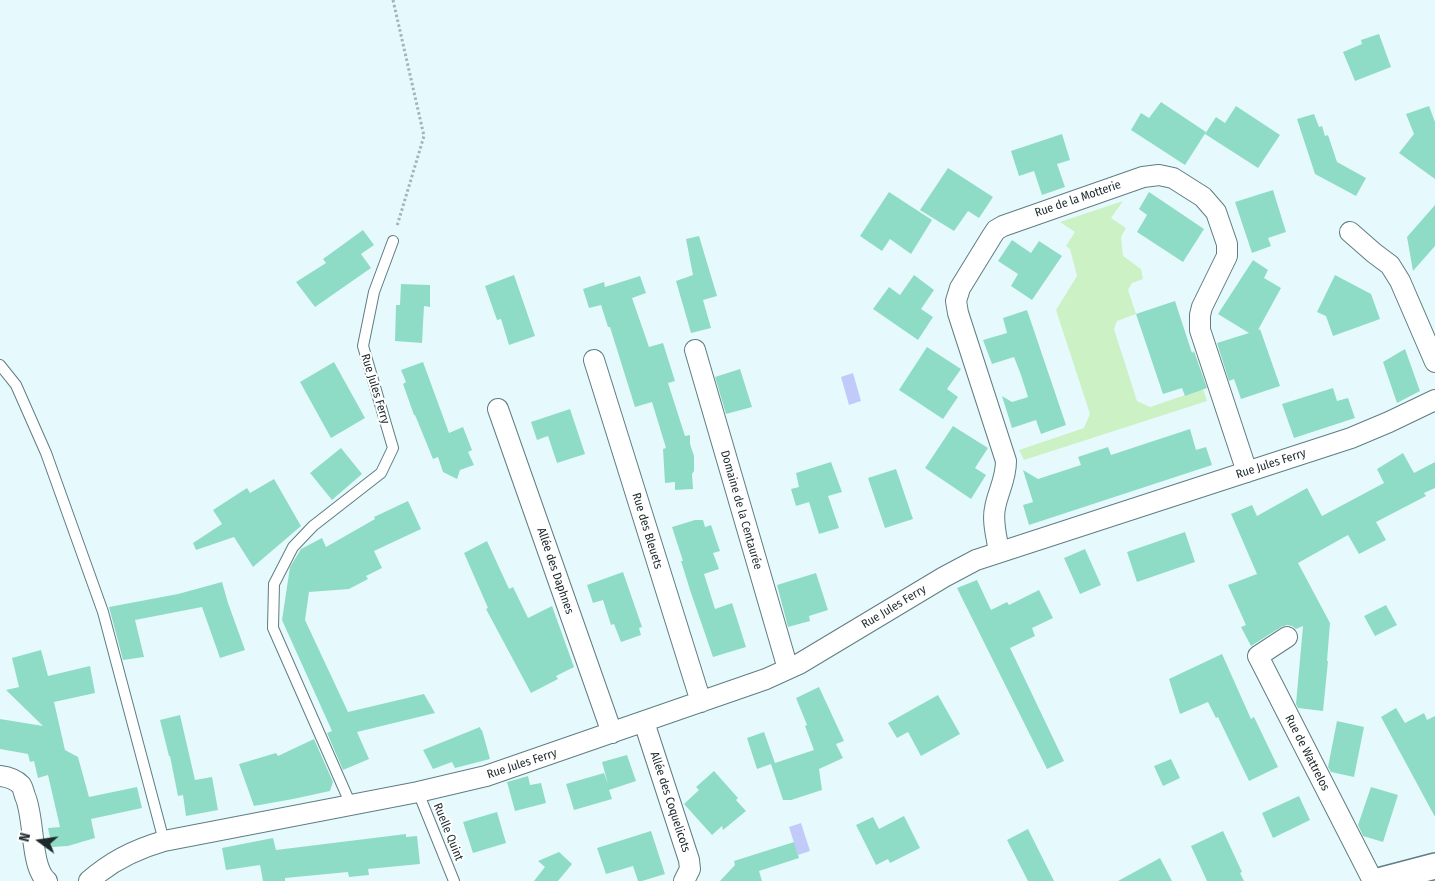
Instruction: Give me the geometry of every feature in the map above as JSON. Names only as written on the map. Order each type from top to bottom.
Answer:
[{"type":"street","name":"Rue de la Motterie","points":[[1000,552],[994,510],[1005,478],[1006,461],[958,313],[956,301],[960,288],[996,230],[1143,177],[1159,175],[1173,178],[1203,196],[1213,206],[1218,217],[1227,244],[1228,256],[1202,307],[1200,330],[1246,472]]},
{"type":"street","points":[[1350,232],[1390,265],[1400,280],[1435,362]]},
{"type":"street","name":"Domaine de la Centaurée","points":[[695,350],[788,669]]},
{"type":"street","name":"Rue des Bleuets","points":[[594,360],[701,702]]},
{"type":"street","name":"Rue Jules Ferry","points":[[89,881],[101,870],[142,847],[164,841],[418,792],[486,776],[766,679],[788,669],[976,560],[1351,438],[1435,400]]},
{"type":"street","name":"Allée des Daphnes","points":[[498,409],[612,733]]},
{"type":"street","name":"Rue de Wattrelos","points":[[1288,637],[1258,656],[1373,881]]},
{"type":"street","name":"Allée des Coquelicots","points":[[644,722],[688,860],[690,869],[684,881]]},
{"type":"street","points":[[0,776],[10,777],[21,785],[29,808],[38,870],[47,881]]},
{"type":"street","points":[[1378,881],[1435,866]]},
{"type":"lane","name":"Rue Jules Ferry","points":[[351,805],[273,628],[274,584],[293,548],[313,526],[381,473],[393,448],[362,346],[374,292],[393,241]]},
{"type":"lane","points":[[0,365],[16,385],[46,453],[104,612],[164,841]]},
{"type":"lane","name":"Ruelle Quint","points":[[418,792],[454,881]]},
{"type":"path","points":[[393,0],[424,136],[393,241]]},
{"type":"green space","points":[[1123,201],[1111,218],[1126,228],[1121,237],[1123,256],[1141,269],[1143,279],[1132,283],[1128,290],[1136,314],[1117,321],[1114,329],[1137,401],[1150,407],[1203,389],[1207,401],[1024,460],[1019,450],[1084,428],[1090,414],[1056,310],[1077,276],[1070,249],[1066,246],[1075,232],[1060,222]]},
{"type":"water","points":[[853,373],[861,401],[849,405],[841,377]]},
{"type":"water","points":[[801,823],[810,851],[798,855],[789,827]]},
{"type":"building","points":[[1379,34],[1391,67],[1355,81],[1343,52],[1362,44],[1361,40]]},
{"type":"building","points":[[1161,102],[1206,132],[1185,165],[1131,130],[1141,113],[1149,118]]},
{"type":"building","points":[[1236,106],[1280,135],[1258,168],[1205,134],[1216,117],[1225,123]]},
{"type":"building","points":[[1429,106],[1435,122],[1435,179],[1399,153],[1414,134],[1406,114]]},
{"type":"building","points":[[1314,114],[1319,127],[1322,126],[1325,136],[1328,135],[1337,162],[1366,178],[1356,196],[1315,174],[1297,119]]},
{"type":"building","points":[[1062,134],[1070,160],[1057,164],[1065,187],[1042,195],[1034,171],[1019,176],[1011,151]]},
{"type":"building","points":[[948,168],[993,197],[979,218],[968,211],[954,231],[920,210]]},
{"type":"building","points":[[1273,190],[1286,232],[1268,238],[1271,246],[1252,253],[1235,202]]},
{"type":"building","points":[[889,192],[932,220],[911,254],[890,239],[882,251],[860,236]]},
{"type":"building","points":[[1149,192],[1204,229],[1183,262],[1137,232],[1147,215],[1139,209]]},
{"type":"building","points":[[1435,205],[1435,246],[1413,271],[1407,237]]},
{"type":"building","points":[[363,230],[374,245],[361,254],[371,268],[315,307],[296,282],[326,263],[323,259]]},
{"type":"building","points":[[699,236],[717,296],[703,300],[711,328],[691,333],[676,281],[693,275],[686,239]]},
{"type":"building","points":[[1012,240],[1031,253],[1039,241],[1062,256],[1032,300],[1011,286],[1018,274],[998,261]]},
{"type":"building","points":[[1253,260],[1268,270],[1264,278],[1281,288],[1258,330],[1260,329],[1280,386],[1241,399],[1234,379],[1229,381],[1217,343],[1249,333],[1218,314]]},
{"type":"building","points":[[514,275],[535,336],[509,345],[501,319],[497,320],[485,286]]},
{"type":"building","points":[[914,275],[934,290],[921,309],[933,317],[918,340],[873,309],[889,287],[900,295]]},
{"type":"building","points":[[1335,275],[1371,294],[1380,319],[1333,336],[1326,316],[1317,312]]},
{"type":"building","points":[[640,276],[646,293],[632,298],[649,347],[663,343],[675,381],[668,383],[685,436],[690,435],[690,444],[694,456],[693,489],[675,490],[675,482],[665,483],[663,449],[666,448],[652,402],[635,407],[610,327],[608,327],[601,305],[589,308],[583,289],[604,282],[605,287]]},
{"type":"building","points":[[401,284],[430,285],[430,307],[424,306],[422,343],[395,341],[396,305],[400,305]]},
{"type":"building","points":[[1175,301],[1192,353],[1194,351],[1207,388],[1185,396],[1182,388],[1163,394],[1136,314]]},
{"type":"building","points":[[1027,310],[1066,425],[1041,434],[1036,420],[1012,428],[1002,396],[1012,402],[1028,397],[1021,375],[1014,357],[992,364],[983,340],[1007,333],[1003,318]]},
{"type":"building","points":[[927,347],[961,369],[947,389],[958,397],[943,419],[899,390]]},
{"type":"building","points":[[1405,349],[1420,391],[1397,403],[1383,362]]},
{"type":"building","points":[[334,362],[365,418],[331,438],[300,382]]},
{"type":"building","points":[[423,362],[449,433],[463,427],[472,450],[468,452],[474,465],[460,470],[457,479],[443,472],[438,457],[433,459],[403,384],[406,382],[401,370]]},
{"type":"building","points":[[740,369],[752,407],[726,414],[715,377]]},
{"type":"building","points":[[1333,388],[1337,401],[1348,398],[1355,418],[1294,438],[1282,404]]},
{"type":"building","points":[[570,409],[585,454],[557,463],[548,436],[537,440],[531,422]]},
{"type":"building","points":[[953,426],[988,448],[975,468],[986,475],[971,499],[925,468]]},
{"type":"building","points":[[1190,429],[1196,450],[1206,447],[1212,465],[1029,525],[1023,505],[1033,502],[1023,470],[1038,479],[1081,465],[1078,457],[1108,447],[1111,455]]},
{"type":"building","points":[[341,448],[362,474],[332,500],[310,473]]},
{"type":"building","points":[[1403,453],[1414,473],[1435,462],[1435,488],[1424,493],[1426,496],[1376,522],[1386,540],[1359,554],[1348,535],[1298,563],[1330,623],[1323,711],[1298,708],[1296,704],[1303,626],[1296,629],[1287,625],[1281,627],[1251,646],[1241,627],[1246,625],[1228,585],[1257,574],[1231,514],[1252,505],[1257,516],[1307,488],[1322,516],[1384,483],[1377,469]]},
{"type":"building","points":[[831,462],[842,492],[828,496],[839,528],[819,534],[809,502],[796,506],[791,489],[799,487],[796,473]]},
{"type":"building","points":[[896,469],[913,519],[885,528],[868,478]]},
{"type":"building","points":[[274,479],[301,526],[253,567],[234,537],[196,550],[193,543],[222,524],[213,510],[247,488],[250,493]]},
{"type":"building","points":[[408,501],[421,529],[374,551],[382,568],[366,576],[368,579],[349,589],[309,592],[305,620],[348,712],[424,694],[435,713],[357,732],[369,759],[343,770],[327,733],[332,731],[282,620],[290,567],[301,549],[322,538],[326,547],[375,519],[374,517]]},
{"type":"building","points":[[695,520],[703,520],[705,527],[711,525],[720,551],[713,553],[719,569],[704,574],[715,609],[732,603],[746,647],[713,657],[690,590],[672,527]]},
{"type":"building","points":[[1185,532],[1195,562],[1137,582],[1127,552]]},
{"type":"building","points":[[487,541],[509,589],[513,587],[528,618],[552,606],[574,667],[556,676],[558,679],[531,693],[486,609],[488,608],[464,553]]},
{"type":"building","points":[[1085,549],[1101,585],[1080,594],[1064,558]]},
{"type":"building","points":[[623,572],[642,627],[639,628],[641,635],[621,642],[614,624],[611,625],[603,600],[593,603],[587,585]]},
{"type":"building","points":[[816,573],[828,610],[809,616],[810,621],[788,627],[777,585]]},
{"type":"building","points":[[977,580],[991,610],[1007,602],[1009,605],[1039,590],[1053,618],[1032,628],[1035,636],[1010,648],[1064,761],[1047,769],[957,588]]},
{"type":"building","points":[[222,582],[245,650],[220,658],[202,607],[135,620],[144,657],[123,660],[109,607],[178,594]]},
{"type":"building","points":[[1386,605],[1397,625],[1375,636],[1364,616]]},
{"type":"building","points":[[41,650],[48,676],[90,666],[95,693],[54,702],[65,750],[78,757],[89,797],[137,787],[142,808],[91,819],[95,838],[68,846],[52,847],[48,828],[60,827],[48,775],[38,778],[34,761],[30,762],[28,754],[0,749],[0,719],[43,726],[6,690],[19,687],[12,658]]},
{"type":"building","points":[[1222,654],[1251,719],[1254,717],[1278,767],[1249,781],[1218,717],[1216,718],[1208,702],[1180,714],[1169,679]]},
{"type":"building","points":[[819,687],[844,741],[836,744],[843,758],[819,769],[822,790],[791,800],[783,800],[771,764],[757,769],[747,738],[764,732],[775,763],[814,750],[805,726],[807,725],[796,698]]},
{"type":"building","points":[[938,695],[960,734],[921,756],[908,732],[897,738],[888,723]]},
{"type":"building","points":[[1396,708],[1405,723],[1424,713],[1427,720],[1435,716],[1435,817],[1381,717]]},
{"type":"building","points":[[180,715],[195,780],[212,777],[218,810],[186,816],[183,795],[178,796],[160,720]]},
{"type":"building","points":[[1337,721],[1364,727],[1354,777],[1331,772],[1328,767]]},
{"type":"building","points":[[480,727],[490,759],[455,768],[452,762],[433,769],[423,750]]},
{"type":"building","points":[[314,739],[333,782],[330,791],[254,806],[239,764],[276,753],[278,756]]},
{"type":"building","points":[[627,755],[636,781],[609,790],[612,799],[574,810],[566,784],[604,773],[608,784],[602,762]]},
{"type":"building","points":[[1171,759],[1180,778],[1163,786],[1154,766]]},
{"type":"building","points":[[714,771],[738,798],[736,800],[746,811],[723,830],[722,826],[712,835],[684,804],[699,790],[696,787]]},
{"type":"building","points":[[528,776],[530,785],[541,783],[546,803],[515,811],[507,782]]},
{"type":"building","points":[[1371,787],[1398,795],[1383,842],[1363,836],[1358,825]]},
{"type":"building","points":[[1299,796],[1310,820],[1273,838],[1262,813]]},
{"type":"building","points":[[497,812],[506,843],[473,853],[463,822]]},
{"type":"building","points":[[904,816],[920,848],[890,863],[888,859],[876,865],[856,825],[873,817],[879,829]]},
{"type":"building","points":[[1028,829],[1054,881],[1028,881],[1007,840]]},
{"type":"building","points":[[651,831],[665,874],[638,881],[633,866],[606,874],[597,848]]},
{"type":"building","points":[[1223,831],[1242,872],[1240,873],[1244,881],[1207,881],[1191,846]]},
{"type":"building","points":[[406,834],[406,837],[417,836],[420,864],[368,869],[369,875],[349,877],[348,872],[285,878],[285,881],[263,881],[260,865],[226,870],[222,848],[273,838],[276,850]]},
{"type":"building","points":[[794,842],[799,858],[759,871],[762,881],[720,881],[735,865],[734,861]]},
{"type":"building","points":[[559,852],[572,864],[558,881],[534,881],[545,867],[538,861]]},
{"type":"building","points":[[1160,858],[1172,881],[1118,881]]}]
